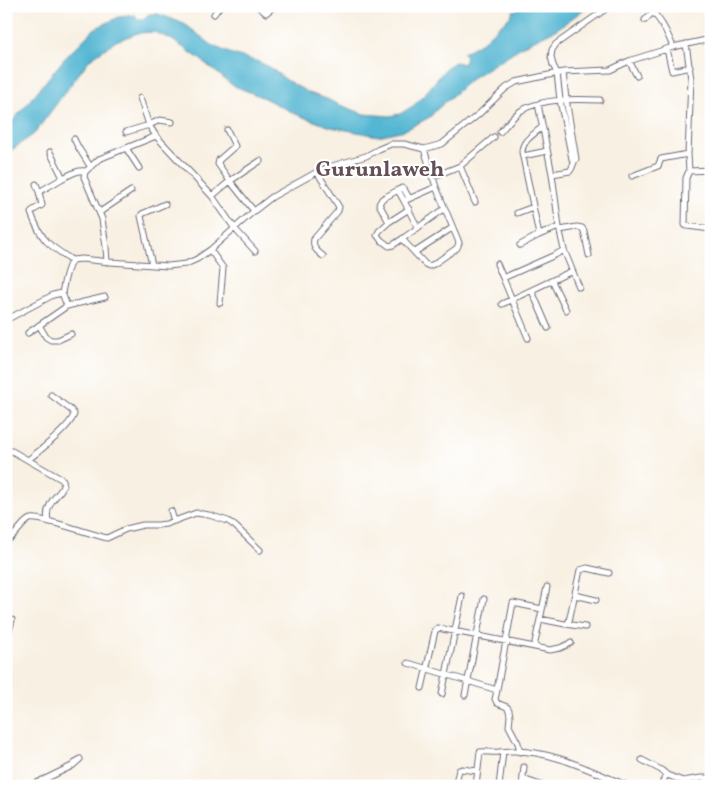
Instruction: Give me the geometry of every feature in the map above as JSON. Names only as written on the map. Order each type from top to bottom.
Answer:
[{"type":"street","points":[[214,14],[220,6]]},
{"type":"street","points":[[258,6],[266,13],[275,6]]},
{"type":"street","points":[[552,174],[570,171],[576,158],[563,99],[560,73],[553,65],[552,50],[556,44],[610,6]]},
{"type":"street","points":[[648,6],[663,25],[670,48],[672,71],[690,67]]},
{"type":"street","points":[[645,20],[653,12]]},
{"type":"street","points":[[36,184],[42,205],[31,213],[36,228],[51,247],[72,260],[82,259],[168,266],[182,265],[197,259],[210,250],[272,197],[317,172],[366,156],[391,144],[404,144],[424,149],[442,144],[512,84],[524,79],[560,73],[606,71],[629,61],[670,48],[711,39]]},
{"type":"street","points":[[686,44],[691,79],[689,171],[686,178],[685,225],[711,229]]},
{"type":"street","points":[[629,61],[636,76]]},
{"type":"street","points":[[140,98],[149,126],[156,136],[212,196],[235,228],[256,251]]},
{"type":"street","points":[[500,132],[521,111],[538,104],[563,99],[600,100]]},
{"type":"street","points":[[538,104],[552,174],[564,250],[579,287]]},
{"type":"street","points":[[126,132],[149,126],[160,120],[172,122]]},
{"type":"street","points":[[539,235],[522,148],[523,144],[542,127]]},
{"type":"street","points":[[227,130],[235,146],[219,160],[218,164],[254,211]]},
{"type":"street","points":[[39,192],[74,172],[88,168],[99,159],[156,136]]},
{"type":"street","points":[[432,177],[460,166],[494,138]]},
{"type":"street","points":[[74,139],[88,168],[84,177],[102,219],[107,262]]},
{"type":"street","points":[[126,148],[138,168]]},
{"type":"street","points":[[402,239],[427,265],[434,264],[458,246],[458,240],[432,177],[424,149]]},
{"type":"street","points":[[523,156],[547,151]]},
{"type":"street","points":[[50,152],[64,178]]},
{"type":"street","points":[[632,176],[658,166],[661,159],[688,154]]},
{"type":"street","points":[[212,196],[230,181],[260,161]]},
{"type":"street","points":[[460,166],[475,202]]},
{"type":"street","points":[[689,171],[711,170]]},
{"type":"street","points":[[317,172],[339,206],[338,211],[314,239],[314,247],[323,256]]},
{"type":"street","points":[[407,200],[436,187]]},
{"type":"street","points":[[389,222],[379,202],[382,198],[402,188],[404,189],[408,209],[418,228]]},
{"type":"street","points":[[100,212],[131,191]]},
{"type":"street","points":[[152,265],[141,216],[165,204]]},
{"type":"street","points":[[517,213],[533,207]]},
{"type":"street","points":[[408,209],[377,233],[381,240],[389,246],[444,209]]},
{"type":"street","points":[[520,245],[539,235],[560,228],[577,227],[582,228],[584,231],[589,255]]},
{"type":"street","points":[[415,252],[452,228]]},
{"type":"street","points":[[210,250],[223,268],[220,303]]},
{"type":"street","points":[[503,278],[564,250]]},
{"type":"street","points":[[67,306],[62,293],[66,274],[72,260]]},
{"type":"street","points":[[498,264],[528,338]]},
{"type":"street","points":[[502,304],[572,271]]},
{"type":"street","points":[[552,281],[566,310]]},
{"type":"street","points":[[532,290],[548,328]]},
{"type":"street","points":[[6,320],[53,295],[62,293]]},
{"type":"street","points":[[28,333],[67,306],[105,297]]},
{"type":"street","points":[[39,325],[46,337],[51,340],[58,340],[71,334]]},
{"type":"street","points":[[28,460],[73,419],[74,414],[71,410],[51,395]]},
{"type":"street","points":[[6,451],[12,451],[64,480],[62,488],[50,502],[48,521]]},
{"type":"street","points":[[171,511],[174,521]]},
{"type":"street","points":[[6,541],[30,519],[48,521],[107,538],[126,529],[137,526],[158,525],[196,513],[228,521],[260,550]]},
{"type":"street","points":[[566,624],[569,620],[580,570],[587,568],[609,573]]},
{"type":"street","points":[[534,647],[547,587]]},
{"type":"street","points":[[575,595],[596,600]]},
{"type":"street","points":[[442,694],[462,596]]},
{"type":"street","points":[[465,695],[484,598]]},
{"type":"street","points":[[520,752],[518,742],[509,726],[510,710],[499,705],[495,700],[513,603],[542,609]]},
{"type":"street","points":[[540,619],[585,627]]},
{"type":"street","points":[[6,633],[9,632],[12,620]]},
{"type":"street","points":[[422,688],[436,629],[438,628],[534,647],[554,649],[571,643]]},
{"type":"street","points":[[408,663],[497,690]]},
{"type":"street","points":[[476,786],[480,752],[512,751],[543,755],[566,761],[628,786]]},
{"type":"street","points":[[499,786],[502,752]]},
{"type":"street","points":[[15,786],[32,785],[72,766],[80,760]]},
{"type":"street","points":[[642,760],[667,775],[683,781],[711,778]]},
{"type":"street","points":[[522,786],[524,767]]},
{"type":"street","points":[[455,786],[459,770],[477,772]]},
{"type":"street","points":[[661,786],[667,775]]},
{"type":"street","points":[[523,779],[543,786]]},
{"type":"street","points":[[42,780],[47,782],[49,786]]},
{"type":"water","points":[[519,6],[589,6],[557,29],[526,44],[472,78],[430,117],[405,130],[378,136],[331,127],[300,116],[232,85],[171,39],[154,32],[138,33],[116,41],[90,59],[34,134],[6,154],[6,129],[65,58],[94,29],[119,17],[135,15],[137,19],[143,19],[149,14],[158,14],[172,19],[186,25],[213,46],[259,62],[309,93],[364,114],[390,116],[400,114],[413,106],[447,67],[455,62],[464,64],[466,56],[463,53],[482,42],[510,17]]},
{"type":"district","name":"Gurunlaweh","points":[[380,168]]}]
